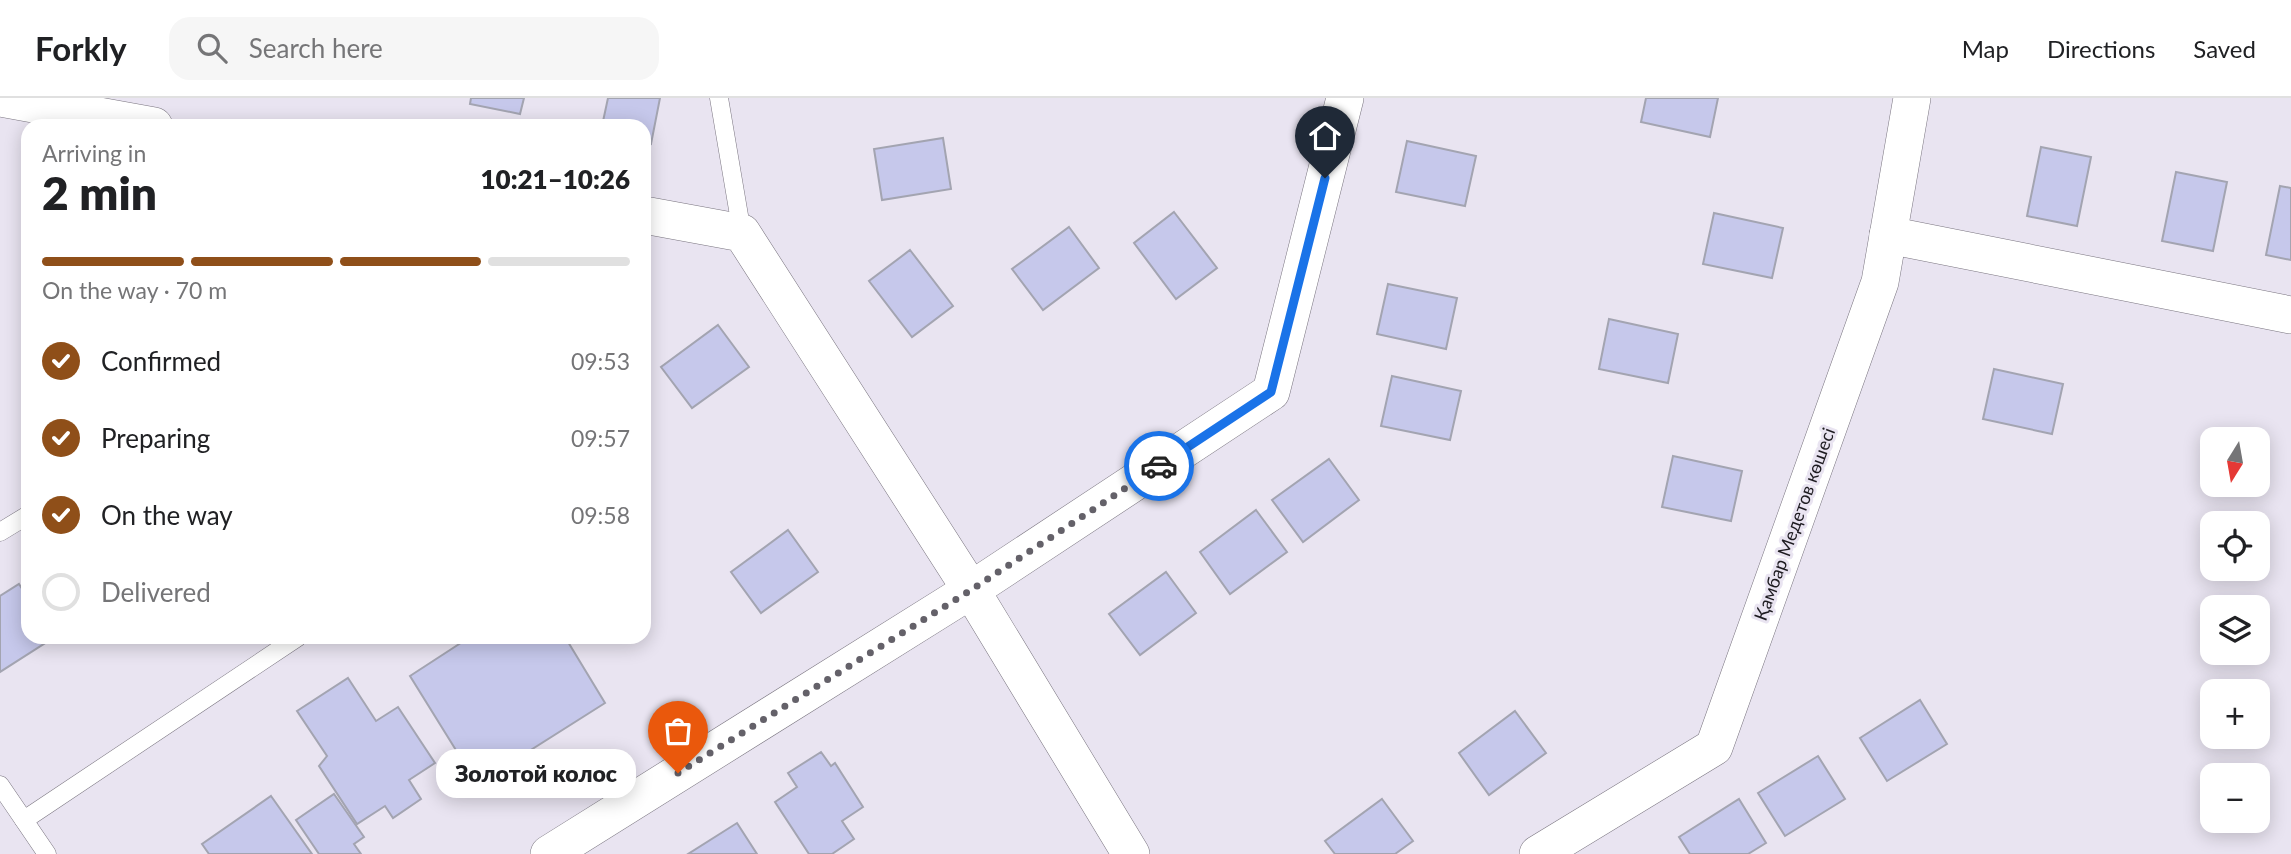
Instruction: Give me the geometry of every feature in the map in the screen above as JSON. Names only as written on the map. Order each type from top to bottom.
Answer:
[{"type":"street","points":[[0,98],[116,119]]},
{"type":"street","points":[[549,854],[971,590],[1271,392],[1345,98]]},
{"type":"street","name":"Қамбар Медетов көшесі","points":[[1538,854],[1714,747],[1880,282],[1912,98]]},
{"type":"street","points":[[651,216],[742,233],[971,590],[1131,854]]},
{"type":"street","points":[[1888,235],[2291,315]]},
{"type":"lane","points":[[719,98],[731,151],[742,233]]},
{"type":"lane","points":[[0,533],[21,520]]},
{"type":"lane","points":[[24,820],[288,644]]},
{"type":"lane","points":[[0,785],[47,854]]},
{"type":"building","points":[[471,98],[524,98],[520,114],[470,104]]},
{"type":"building","points":[[608,98],[660,98],[651,144],[651,119],[604,119]]},
{"type":"building","points":[[1646,98],[1718,98],[1710,137],[1641,122]]},
{"type":"building","points":[[943,138],[951,189],[882,200],[874,149]]},
{"type":"building","points":[[1407,141],[1476,156],[1465,206],[1396,192]]},
{"type":"building","points":[[2041,147],[2091,157],[2077,226],[2027,216]]},
{"type":"building","points":[[2176,172],[2227,182],[2213,251],[2162,241]]},
{"type":"building","points":[[2280,186],[2291,188],[2291,260],[2266,255]]},
{"type":"building","points":[[1174,212],[1217,268],[1176,299],[1134,243]]},
{"type":"building","points":[[1714,213],[1783,228],[1772,278],[1703,264]]},
{"type":"building","points":[[1069,227],[1099,268],[1043,310],[1012,269]]},
{"type":"building","points":[[910,250],[953,306],[912,337],[869,281]]},
{"type":"building","points":[[1388,284],[1457,298],[1446,349],[1377,334]]},
{"type":"building","points":[[1609,319],[1678,334],[1668,383],[1599,369]]},
{"type":"building","points":[[718,325],[749,367],[692,408],[661,367]]},
{"type":"building","points":[[1994,369],[2063,384],[2052,434],[1983,419]]},
{"type":"building","points":[[1392,376],[1461,391],[1450,440],[1381,426]]},
{"type":"building","points":[[1673,456],[1742,471],[1731,521],[1662,507]]},
{"type":"building","points":[[1329,459],[1359,500],[1303,542],[1272,500]]},
{"type":"building","points":[[1256,510],[1287,552],[1230,594],[1200,552]]},
{"type":"building","points":[[788,530],[818,572],[761,613],[731,572]]},
{"type":"building","points":[[1166,572],[1196,613],[1140,655],[1109,614]]},
{"type":"building","points":[[19,584],[21,644],[44,644],[0,672],[0,596]]},
{"type":"building","points":[[459,644],[569,644],[605,703],[477,784],[410,676]]},
{"type":"building","points":[[348,678],[376,721],[398,707],[435,763],[409,780],[421,799],[393,818],[385,806],[357,824],[319,766],[327,756],[297,711]]},
{"type":"building","points":[[1920,700],[1947,744],[1887,781],[1860,738]]},
{"type":"building","points":[[1515,711],[1546,753],[1489,795],[1459,753]]},
{"type":"building","points":[[821,752],[831,766],[835,763],[863,807],[842,821],[854,839],[832,854],[809,854],[775,802],[797,787],[788,773]]},
{"type":"building","points":[[1818,756],[1845,799],[1785,836],[1758,793]]},
{"type":"building","points":[[334,794],[364,837],[354,844],[361,854],[319,854],[296,820]]},
{"type":"building","points":[[271,796],[312,854],[209,854],[202,844]]},
{"type":"building","points":[[1382,799],[1413,841],[1395,854],[1335,854],[1325,841]]},
{"type":"building","points":[[1739,799],[1766,843],[1748,854],[1690,854],[1679,837]]},
{"type":"building","points":[[737,823],[757,854],[688,854]]},
{"type":"way so far","points":[[678,773],[971,590],[1159,466]]},
{"type":"place","name":"Золотой колос","points":[[678,773]]},
{"type":"route","points":[[1159,466],[1271,392],[1325,178]]}]
